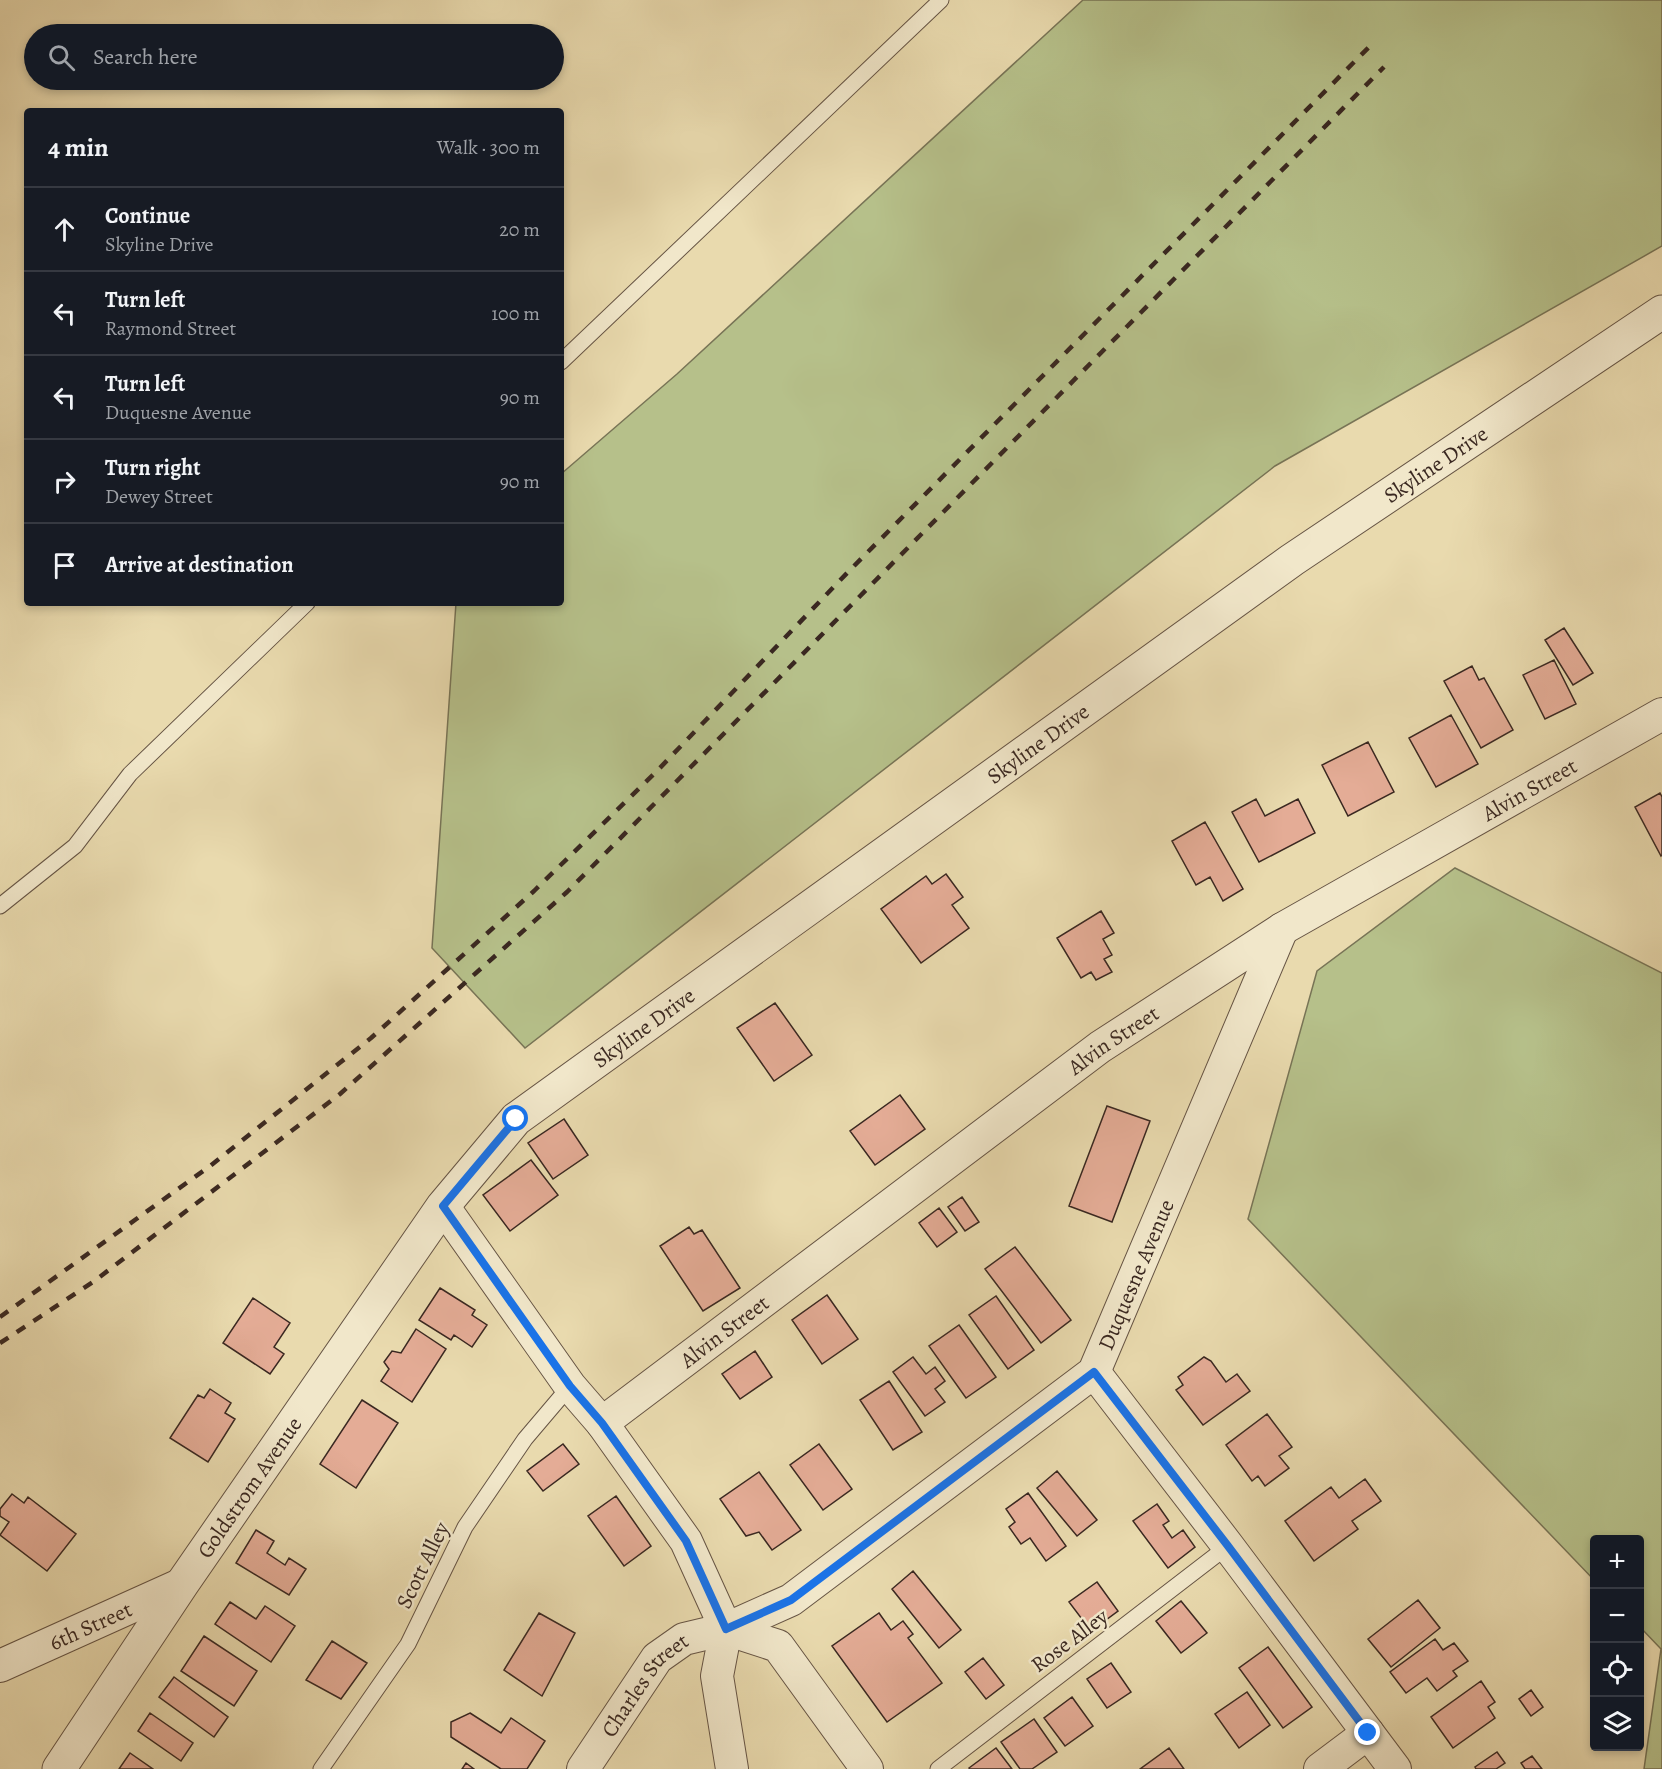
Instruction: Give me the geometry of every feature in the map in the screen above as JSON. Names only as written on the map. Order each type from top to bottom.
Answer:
[{"type":"street","name":"Skyline Drive","points":[[443,1206],[516,1119],[1292,560],[1662,312]]},
{"type":"street","name":"Alvin Street","points":[[602,1423],[1100,1047],[1282,929],[1662,714]]},
{"type":"street","name":"Duquesne Avenue","points":[[726,1629],[791,1600],[1094,1372],[1282,929]]},
{"type":"street","points":[[443,1206],[570,1386],[602,1423],[686,1541],[726,1629],[717,1676],[732,1769]]},
{"type":"street","name":"Goldstrom Avenue","points":[[59,1769],[182,1584],[443,1206]]},
{"type":"street","points":[[1094,1372],[1395,1769]]},
{"type":"street","name":"6th Street","points":[[0,1666],[182,1584]]},
{"type":"street","points":[[726,1629],[778,1646],[867,1769]]},
{"type":"street","name":"Charles Street","points":[[583,1769],[657,1658],[684,1639],[726,1629]]},
{"type":"street","points":[[1320,1769],[1368,1733]]},
{"type":"lane","points":[[564,359],[941,0]]},
{"type":"lane","points":[[0,906],[75,846],[129,774],[304,606]]},
{"type":"lane","name":"Scott Alley","points":[[321,1769],[408,1644],[465,1527],[525,1439],[570,1386]]},
{"type":"lane","name":"Rose Alley","points":[[938,1769],[1228,1546]]},
{"type":"green space","points":[[1083,0],[1662,0],[1662,246],[1275,466],[525,1048],[432,948],[456,606],[564,606],[564,471],[677,374]]},
{"type":"green space","points":[[1455,868],[1662,973],[1662,1769],[1644,1769],[1661,1649],[1644,1631],[1644,1535],[1590,1535],[1590,1576],[1248,1219],[1317,971]]},
{"type":"building","points":[[1564,628],[1593,673],[1573,685],[1545,640]]},
{"type":"building","points":[[1554,660],[1576,704],[1545,719],[1523,675]]},
{"type":"building","points":[[1472,666],[1479,680],[1484,678],[1513,730],[1481,748],[1444,681]]},
{"type":"building","points":[[1451,715],[1478,764],[1436,787],[1409,738]]},
{"type":"building","points":[[1368,742],[1394,792],[1348,816],[1322,765]]},
{"type":"building","points":[[1660,793],[1662,797],[1661,856],[1635,807]]},
{"type":"building","points":[[1256,799],[1265,816],[1298,799],[1315,833],[1259,862],[1232,812]]},
{"type":"building","points":[[1205,822],[1243,889],[1223,901],[1210,877],[1196,885],[1172,841]]},
{"type":"building","points":[[946,874],[963,897],[952,905],[969,928],[921,963],[881,909],[926,876],[932,884]]},
{"type":"building","points":[[1101,911],[1114,933],[1103,939],[1112,955],[1104,959],[1112,972],[1096,980],[1091,972],[1081,978],[1057,938]]},
{"type":"building","points":[[775,1003],[812,1055],[774,1081],[737,1028]]},
{"type":"building","points":[[900,1095],[925,1129],[875,1165],[850,1131]]},
{"type":"building","points":[[1107,1106],[1150,1121],[1112,1222],[1069,1206]]},
{"type":"building","points":[[564,1119],[588,1155],[553,1179],[528,1143]]},
{"type":"building","points":[[531,1160],[558,1195],[510,1231],[483,1195]]},
{"type":"building","points":[[962,1197],[979,1222],[965,1231],[948,1207]]},
{"type":"building","points":[[939,1208],[957,1232],[937,1247],[919,1223]]},
{"type":"building","points":[[689,1227],[694,1234],[702,1230],[740,1288],[703,1311],[660,1246]]},
{"type":"building","points":[[1015,1247],[1071,1320],[1041,1343],[985,1269]]},
{"type":"building","points":[[440,1288],[475,1310],[472,1315],[487,1325],[472,1347],[454,1335],[451,1340],[419,1320]]},
{"type":"building","points":[[827,1295],[858,1339],[822,1364],[792,1320]]},
{"type":"building","points":[[996,1296],[1034,1350],[1008,1369],[969,1315]]},
{"type":"building","points":[[253,1298],[290,1323],[274,1347],[284,1354],[270,1374],[223,1343]]},
{"type":"building","points":[[959,1325],[996,1377],[966,1398],[929,1346]]},
{"type":"building","points":[[416,1329],[446,1349],[412,1402],[381,1381],[389,1369],[384,1362],[392,1351],[401,1353]]},
{"type":"building","points":[[755,1351],[772,1377],[740,1399],[722,1374]]},
{"type":"building","points":[[913,1357],[926,1374],[935,1367],[945,1381],[935,1389],[945,1402],[925,1416],[893,1372]]},
{"type":"building","points":[[1204,1357],[1211,1361],[1226,1382],[1237,1374],[1250,1391],[1203,1425],[1176,1390],[1183,1385],[1178,1377]]},
{"type":"building","points":[[889,1381],[922,1432],[893,1450],[860,1400]]},
{"type":"building","points":[[210,1389],[231,1403],[225,1413],[235,1419],[208,1462],[170,1438],[198,1395],[204,1398]]},
{"type":"building","points":[[362,1400],[398,1423],[356,1488],[320,1464]]},
{"type":"building","points":[[1267,1414],[1292,1447],[1279,1456],[1289,1468],[1265,1486],[1258,1476],[1252,1481],[1226,1445]]},
{"type":"building","points":[[563,1444],[579,1464],[543,1491],[527,1471]]},
{"type":"building","points":[[819,1444],[852,1489],[823,1510],[790,1465]]},
{"type":"building","points":[[1057,1471],[1097,1520],[1077,1536],[1037,1488]]},
{"type":"building","points":[[759,1472],[801,1530],[772,1550],[759,1532],[746,1536],[720,1499]]},
{"type":"building","points":[[1365,1479],[1381,1501],[1352,1521],[1358,1529],[1314,1561],[1285,1521],[1331,1487],[1339,1498]]},
{"type":"building","points":[[1028,1493],[1066,1546],[1046,1561],[1030,1538],[1021,1544],[1009,1527],[1015,1522],[1006,1509]]},
{"type":"building","points":[[12,1494],[24,1503],[28,1497],[76,1534],[47,1571],[0,1535],[9,1522],[0,1516],[0,1509]]},
{"type":"building","points":[[616,1496],[651,1546],[624,1566],[588,1516]]},
{"type":"building","points":[[1157,1504],[1169,1521],[1163,1525],[1172,1538],[1183,1530],[1195,1547],[1168,1568],[1133,1521]]},
{"type":"building","points":[[256,1530],[274,1541],[267,1553],[285,1565],[289,1558],[306,1569],[289,1595],[236,1563]]},
{"type":"building","points":[[913,1571],[961,1630],[939,1648],[892,1589]]},
{"type":"building","points":[[1097,1582],[1118,1611],[1091,1631],[1069,1602]]},
{"type":"building","points":[[1418,1600],[1440,1628],[1391,1667],[1368,1639]]},
{"type":"building","points":[[1181,1601],[1207,1633],[1181,1653],[1156,1621]]},
{"type":"building","points":[[230,1602],[256,1619],[265,1606],[295,1626],[271,1662],[215,1624]]},
{"type":"building","points":[[539,1613],[575,1633],[542,1696],[504,1670]]},
{"type":"building","points":[[879,1613],[891,1630],[903,1621],[913,1634],[908,1638],[942,1683],[887,1722],[832,1646]]},
{"type":"building","points":[[204,1636],[257,1671],[234,1706],[181,1671]]},
{"type":"building","points":[[1435,1639],[1443,1650],[1454,1643],[1468,1661],[1453,1671],[1457,1676],[1437,1691],[1427,1678],[1406,1693],[1390,1672]]},
{"type":"building","points":[[332,1641],[367,1663],[341,1699],[306,1680]]},
{"type":"building","points":[[1268,1647],[1312,1707],[1283,1728],[1239,1668]]},
{"type":"building","points":[[983,1658],[1004,1685],[986,1699],[965,1672]]},
{"type":"building","points":[[1111,1663],[1131,1692],[1107,1708],[1087,1679]]},
{"type":"building","points":[[174,1677],[228,1717],[214,1737],[159,1697]]},
{"type":"building","points":[[1481,1681],[1495,1702],[1488,1707],[1495,1718],[1453,1748],[1431,1717]]},
{"type":"building","points":[[1531,1690],[1543,1707],[1531,1716],[1519,1699]]},
{"type":"building","points":[[1247,1692],[1270,1725],[1239,1748],[1215,1714]]},
{"type":"building","points":[[1072,1697],[1093,1726],[1065,1746],[1044,1718]]},
{"type":"building","points":[[150,1713],[193,1743],[181,1761],[138,1731]]},
{"type":"building","points":[[470,1713],[501,1733],[511,1718],[545,1741],[527,1769],[501,1769],[451,1737],[451,1722]]},
{"type":"building","points":[[1034,1719],[1057,1752],[1032,1769],[1020,1769],[1001,1742]]},
{"type":"building","points":[[996,1748],[1012,1769],[969,1768]]},
{"type":"building","points":[[1169,1748],[1184,1769],[1140,1769]]},
{"type":"building","points":[[1497,1752],[1505,1763],[1496,1769],[1476,1769],[1475,1767]]},
{"type":"building","points":[[130,1753],[153,1769],[119,1769]]},
{"type":"building","points":[[1532,1756],[1542,1769],[1525,1769],[1521,1763]]},
{"type":"building","points":[[466,1763],[474,1769],[462,1769]]},
{"type":"railway","points":[[0,1317],[210,1166],[371,1038],[534,891],[655,773],[849,571],[1369,47]]},
{"type":"railway","points":[[0,1343],[93,1282],[340,1094],[567,892],[1384,67]]},
{"type":"route","points":[[516,1119],[443,1206],[570,1386],[602,1423],[686,1541],[726,1629],[791,1600],[1094,1372],[1368,1733]]}]
